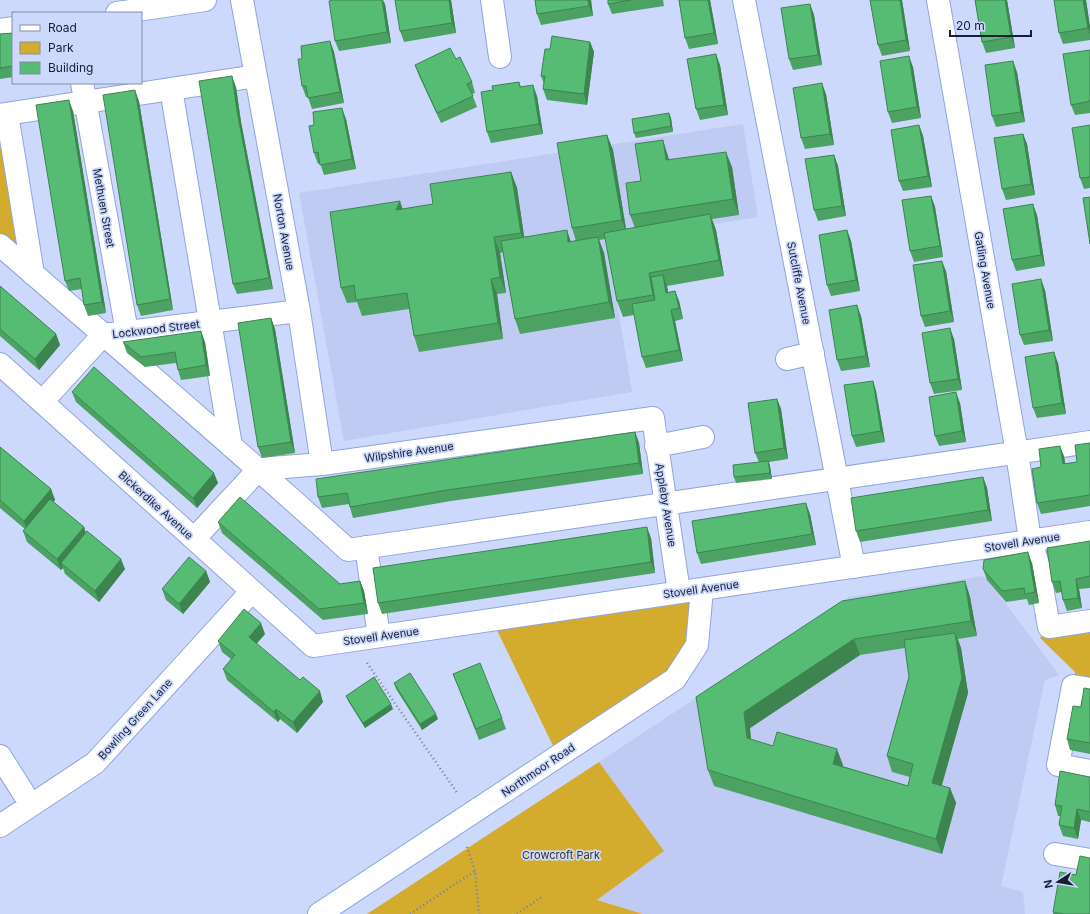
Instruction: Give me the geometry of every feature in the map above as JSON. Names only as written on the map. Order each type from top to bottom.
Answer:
[{"type":"street","points":[[129,8],[205,0]]},
{"type":"street","name":"Norton Avenue","points":[[242,0],[299,311],[322,464]]},
{"type":"street","points":[[492,0],[500,57]]},
{"type":"street","name":"Sutcliffe Avenue","points":[[744,0],[854,567]]},
{"type":"street","name":"Gatling Avenue","points":[[938,0],[1018,453],[1030,540],[1038,564],[1049,627],[1090,621]]},
{"type":"street","points":[[0,30],[12,28]]},
{"type":"street","points":[[33,274],[4,114],[83,92],[170,89],[256,76]]},
{"type":"street","points":[[170,89],[231,446]]},
{"type":"street","name":"Methuen Street","points":[[83,92],[127,332]]},
{"type":"street","points":[[0,245],[259,469],[348,550],[1090,442]]},
{"type":"street","name":"Lockwood Street","points":[[42,402],[103,335],[299,311]]},
{"type":"street","points":[[787,359],[813,353]]},
{"type":"street","name":"Bickerdike Avenue","points":[[0,364],[312,646]]},
{"type":"street","name":"Wilpshire Avenue","points":[[259,469],[322,464],[653,418]]},
{"type":"street","name":"Appleby Avenue","points":[[653,418],[679,592]]},
{"type":"street","points":[[656,446],[703,437]]},
{"type":"street","points":[[194,540],[259,469]]},
{"type":"street","name":"Stovell Avenue","points":[[312,646],[1090,532]]},
{"type":"street","points":[[366,547],[379,636]]},
{"type":"street","name":"Northmoor Road","points":[[319,914],[675,679],[697,645],[702,589]]},
{"type":"street","name":"Bowling Green Lane","points":[[0,826],[95,763],[252,592]]},
{"type":"street","points":[[1090,689],[1073,686],[1058,765],[1090,771]]},
{"type":"street","points":[[0,756],[32,805]]},
{"type":"street","points":[[1055,854],[1090,860]]},
{"type":"path","points":[[350,640],[472,814]]},
{"type":"path","points":[[453,826],[468,848],[475,870],[480,914]]},
{"type":"path","points":[[410,914],[475,870]]},
{"type":"path","points":[[517,914],[543,896]]},
{"type":"shaded area","points":[[743,124],[758,217],[607,242],[632,392],[344,441],[299,193]]},
{"type":"shaded area","points":[[983,576],[989,581],[1059,675],[1045,680],[1001,886],[1023,892],[1025,914],[643,914],[597,900],[664,851],[599,762],[849,597]]},
{"type":"green space","points":[[0,115],[33,274],[0,245]]},
{"type":"green space","points":[[702,589],[682,667],[558,756],[492,620]]},
{"type":"green space","points":[[1090,621],[1090,689],[1073,686],[1075,672],[1040,638],[1049,627]]},
{"type":"green space","name":"Crowcroft Park","points":[[599,762],[664,851],[597,900],[643,914],[367,914]]},
{"type":"building","points":[[382,0],[387,32],[335,41],[329,1]]},
{"type":"building","points":[[395,0],[449,0],[452,23],[400,31]]},
{"type":"building","points":[[535,0],[588,0],[589,6],[537,14]]},
{"type":"building","points":[[608,0],[631,0],[608,4]]},
{"type":"building","points":[[679,0],[708,0],[714,33],[685,38]]},
{"type":"building","points":[[870,0],[900,0],[906,40],[878,45]]},
{"type":"building","points":[[975,0],[1005,0],[1011,37],[982,42]]},
{"type":"building","points":[[1054,0],[1083,0],[1088,28],[1059,33]]},
{"type":"building","points":[[810,4],[818,55],[789,59],[781,8]]},
{"type":"building","points":[[12,33],[12,66],[0,68],[0,34]]},
{"type":"building","points":[[552,36],[590,42],[584,94],[543,89],[545,76],[541,76],[545,49],[550,49]]},
{"type":"building","points":[[330,41],[340,92],[308,98],[306,86],[302,86],[298,59],[302,59],[301,46]]},
{"type":"building","points":[[450,48],[456,59],[460,57],[472,82],[467,84],[473,96],[437,113],[415,65]]},
{"type":"building","points":[[1090,50],[1090,101],[1071,105],[1063,54]]},
{"type":"building","points":[[716,54],[724,105],[696,109],[687,59]]},
{"type":"building","points":[[909,56],[917,107],[888,112],[880,61]]},
{"type":"building","points":[[1013,61],[1021,112],[992,116],[985,65]]},
{"type":"building","points":[[232,76],[237,111],[269,278],[233,284],[199,81]]},
{"type":"building","points":[[519,82],[520,87],[533,85],[539,124],[487,132],[481,92],[493,90],[492,86]]},
{"type":"building","points":[[822,83],[830,134],[801,138],[793,88]]},
{"type":"building","points":[[135,90],[170,299],[137,305],[103,95]]},
{"type":"building","points":[[69,100],[102,302],[84,305],[80,278],[65,281],[36,105]]},
{"type":"building","points":[[342,108],[352,159],[320,165],[318,152],[314,153],[309,126],[314,125],[313,112]]},
{"type":"building","points":[[669,113],[671,126],[634,133],[632,119]]},
{"type":"building","points":[[919,125],[928,176],[899,181],[891,130]]},
{"type":"building","points":[[1090,125],[1090,177],[1080,178],[1072,128]]},
{"type":"building","points":[[1023,134],[1031,184],[1002,189],[994,138]]},
{"type":"building","points":[[607,135],[622,220],[572,228],[557,143]]},
{"type":"building","points":[[663,140],[666,160],[726,152],[733,199],[630,215],[626,183],[641,181],[635,144]]},
{"type":"building","points":[[834,155],[842,206],[814,210],[805,159]]},
{"type":"building","points":[[511,172],[521,233],[494,237],[500,277],[491,279],[498,323],[414,336],[407,293],[356,300],[354,285],[341,288],[330,212],[400,201],[396,210],[433,204],[430,184]]},
{"type":"building","points":[[931,196],[940,246],[910,251],[902,200]]},
{"type":"building","points":[[1090,197],[1090,244],[1083,198]]},
{"type":"building","points":[[1033,204],[1041,255],[1012,260],[1003,209]]},
{"type":"building","points":[[710,214],[719,260],[649,273],[653,295],[617,301],[604,233]]},
{"type":"building","points":[[567,230],[568,242],[598,237],[609,302],[515,319],[501,241]]},
{"type":"building","points":[[847,230],[856,280],[827,285],[819,235]]},
{"type":"building","points":[[942,261],[950,311],[921,316],[913,265]]},
{"type":"building","points":[[663,275],[666,293],[675,291],[679,308],[671,310],[679,350],[642,357],[632,304],[655,300],[651,277]]},
{"type":"building","points":[[1041,279],[1049,330],[1020,335],[1012,284]]},
{"type":"building","points":[[0,286],[56,334],[35,359],[0,329]]},
{"type":"building","points":[[857,305],[866,356],[837,360],[829,310]]},
{"type":"building","points":[[271,318],[291,442],[258,447],[238,323]]},
{"type":"building","points":[[950,328],[958,379],[930,383],[922,333]]},
{"type":"building","points":[[201,331],[206,365],[178,370],[175,352],[141,357],[123,342]]},
{"type":"building","points":[[1054,352],[1062,403],[1033,408],[1025,357]]},
{"type":"building","points":[[94,367],[214,473],[193,498],[72,392]]},
{"type":"building","points":[[873,381],[881,431],[852,436],[844,385]]},
{"type":"building","points":[[956,392],[962,431],[935,436],[929,397]]},
{"type":"building","points":[[777,399],[784,448],[755,453],[748,403]]},
{"type":"building","points":[[635,432],[639,463],[447,490],[350,507],[347,493],[318,497],[316,479]]},
{"type":"building","points":[[1090,443],[1090,495],[1037,503],[1032,469],[1041,467],[1039,449],[1060,446],[1063,464],[1077,462],[1075,445]]},
{"type":"building","points":[[0,447],[51,489],[24,521],[0,500]]},
{"type":"building","points":[[768,461],[770,473],[734,477],[733,465]]},
{"type":"building","points":[[983,477],[988,510],[856,531],[851,498]]},
{"type":"building","points":[[240,497],[340,584],[360,581],[364,603],[319,609],[218,522]]},
{"type":"building","points":[[50,499],[84,527],[57,559],[23,531]]},
{"type":"building","points":[[806,503],[812,534],[697,553],[692,521]]},
{"type":"building","points":[[647,527],[651,562],[378,603],[373,568]]},
{"type":"building","points":[[87,531],[121,559],[95,591],[61,563]]},
{"type":"building","points":[[1090,541],[1090,576],[1076,579],[1078,598],[1063,600],[1060,581],[1052,582],[1047,548]]},
{"type":"building","points":[[1028,552],[1035,592],[1025,594],[1024,588],[1002,591],[983,569],[984,560]]},
{"type":"building","points":[[189,557],[206,571],[179,604],[162,589]]},
{"type":"building","points":[[965,581],[971,621],[854,639],[744,712],[747,738],[773,746],[777,732],[837,749],[833,764],[908,786],[913,764],[887,756],[909,677],[904,640],[955,633],[962,678],[932,783],[950,788],[936,839],[708,770],[696,697],[842,601]]},
{"type":"building","points":[[244,609],[261,623],[249,637],[300,680],[303,677],[320,691],[293,722],[276,709],[274,712],[223,669],[235,655],[218,641]]},
{"type":"building","points":[[480,663],[502,718],[476,729],[453,674]]},
{"type":"building","points":[[410,673],[436,714],[420,724],[394,683]]},
{"type":"building","points":[[374,677],[391,704],[363,723],[346,696]]},
{"type":"building","points":[[1084,688],[1090,689],[1090,743],[1067,739],[1073,706],[1081,707]]},
{"type":"building","points":[[1060,771],[1090,777],[1090,812],[1077,809],[1074,828],[1059,825],[1062,806],[1055,805]]},
{"type":"building","points":[[1080,856],[1090,858],[1090,914],[1064,914],[1053,912],[1060,872],[1076,875]]}]
